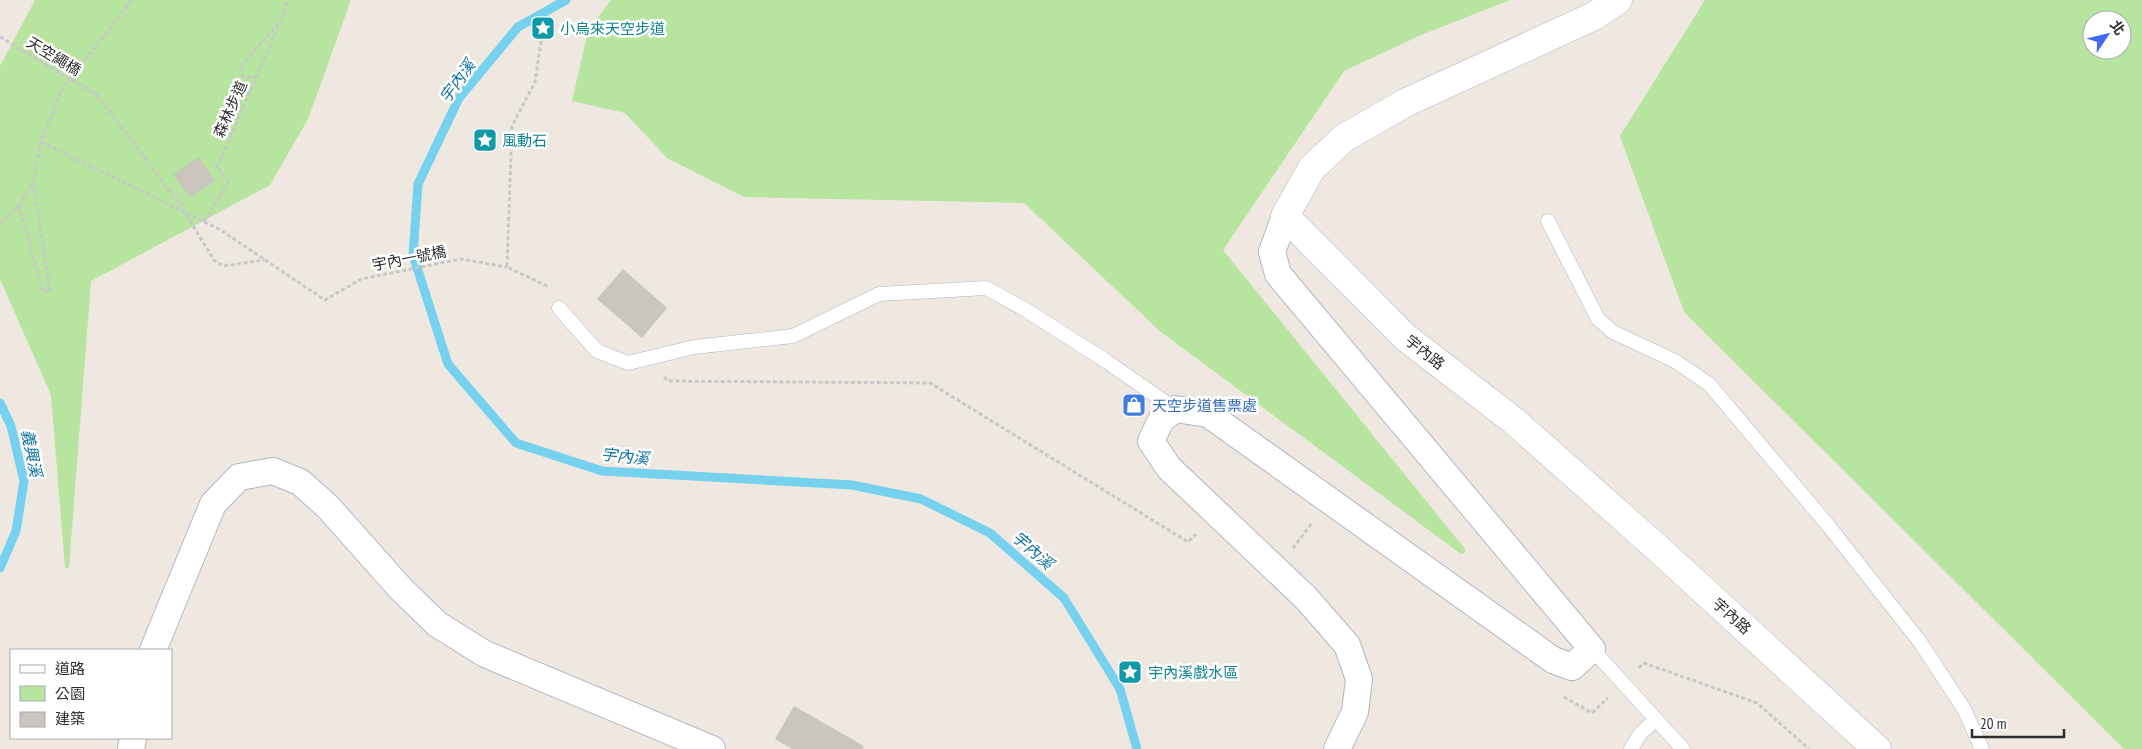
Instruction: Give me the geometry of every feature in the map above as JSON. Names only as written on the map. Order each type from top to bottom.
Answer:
[{"type":"street","points":[[1337,749],[1356,712],[1359,679],[1347,644],[1306,598],[1169,468],[1151,441],[1161,420],[1175,409],[1208,414],[1554,660],[1572,667],[1592,649],[1278,274],[1272,252],[1285,216],[1312,168],[1344,138],[1405,103],[1594,16],[1618,0]]},
{"type":"street","name":"宇內路","points":[[1285,216],[1405,337],[1514,422],[1662,553],[1877,749]]},
{"type":"street","points":[[153,649],[212,504],[240,477],[273,471],[300,482],[328,507],[401,590],[437,624],[485,654],[712,749]]},
{"type":"lane","points":[[1548,221],[1598,319],[1613,332],[1675,361],[1709,384],[1827,524],[1920,642],[1964,709],[1982,749]]},
{"type":"lane","points":[[559,308],[597,351],[628,363],[694,347],[793,336],[879,294],[986,288],[1026,310],[1098,356],[1175,409]]},
{"type":"lane","points":[[1592,649],[1683,749]]},
{"type":"lane","points":[[1630,749],[1640,734],[1656,719]]},
{"type":"path","points":[[0,223],[20,206],[33,182],[42,142],[61,91],[132,0]]},
{"type":"path","name":"森林步道","points":[[204,222],[228,182],[217,167],[281,21],[288,0]]},
{"type":"path","points":[[257,77],[243,77],[240,67],[281,21]]},
{"type":"path","points":[[543,28],[535,82],[512,126],[507,268],[557,291]]},
{"type":"path","name":"天空繩橋","points":[[0,36],[97,95],[185,213]]},
{"type":"path","points":[[42,142],[204,222],[265,260]]},
{"type":"path","points":[[20,206],[44,292],[50,291],[33,182]]},
{"type":"path","points":[[185,213],[214,260],[223,266],[265,260]]},
{"type":"path","name":"宇內一號橋","points":[[265,260],[325,300],[361,279],[461,259],[507,268]]},
{"type":"path","points":[[643,359],[668,381],[930,383],[1188,542],[1200,531]]},
{"type":"path","points":[[1291,551],[1314,520]]},
{"type":"path","points":[[1623,685],[1644,663],[1757,703],[1810,749]]},
{"type":"green space","points":[[35,0],[351,0],[308,119],[270,185],[91,281],[69,567],[67,569],[65,567],[51,395],[0,279],[0,66]]},
{"type":"green space","points":[[611,0],[1510,0],[1421,35],[1344,71],[1223,250],[1465,549],[1465,553],[1461,554],[1161,332],[1024,203],[744,197],[667,158],[625,113],[572,101],[588,31]]},
{"type":"green space","points":[[1705,0],[2142,0],[2142,749],[2124,749],[1684,312],[1620,136]]},
{"type":"building","points":[[198,157],[215,181],[190,198],[173,175]]},
{"type":"building","points":[[623,269],[667,308],[642,338],[597,299]]},
{"type":"building","points":[[794,706],[864,746],[862,749],[792,749],[775,739]]},
{"type":"waterway","name":"宇內溪","points":[[566,0],[518,27],[459,98],[418,184],[413,255],[448,364],[516,443],[602,471],[852,485],[921,499],[990,533],[1064,598],[1120,689],[1137,749]]},
{"type":"waterway","name":"義興溪","points":[[0,403],[11,426],[24,481],[16,531],[0,568]]},
{"type":"place","name":"小烏來天空步道","points":[[543,28]]},
{"type":"place","name":"風動石","points":[[485,140]]},
{"type":"place","name":"天空步道售票處","points":[[1134,405]]},
{"type":"place","name":"宇內溪戲水區","points":[[1130,672]]}]
